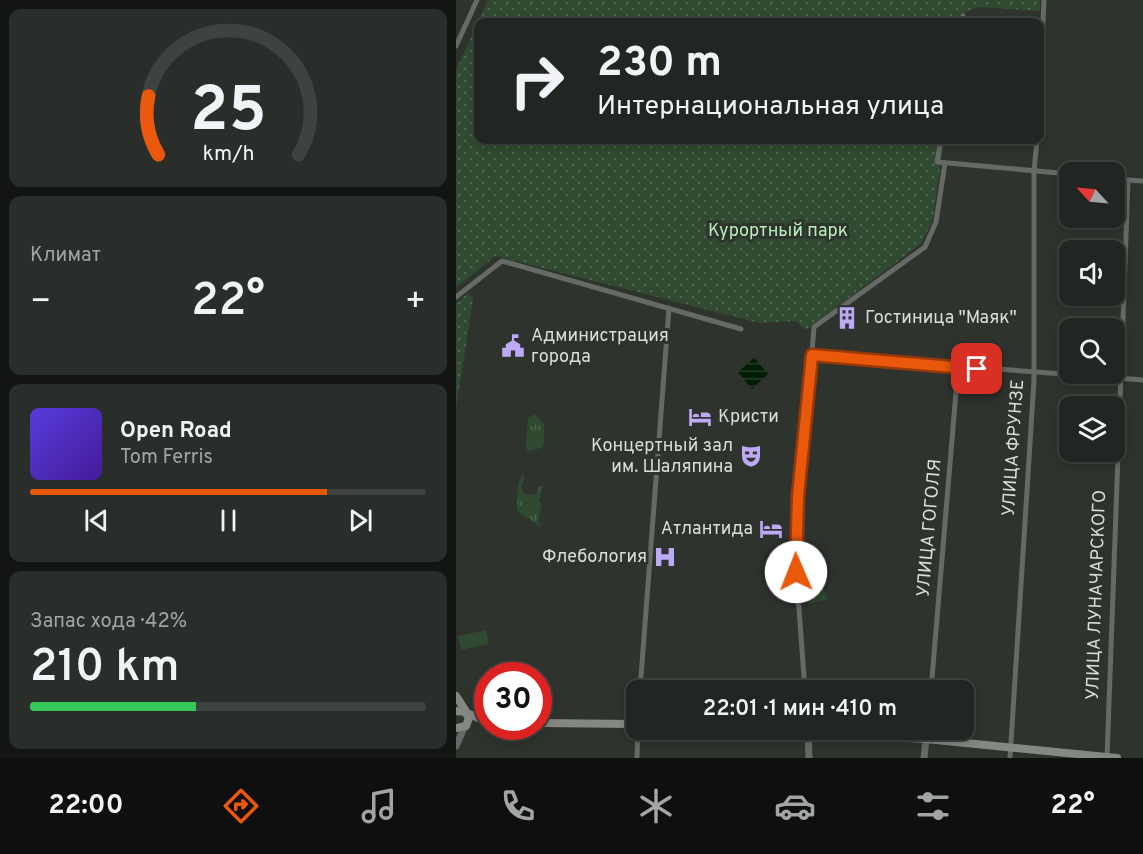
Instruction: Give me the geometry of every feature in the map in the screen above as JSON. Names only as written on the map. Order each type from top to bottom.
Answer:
[{"type":"main road","points":[[456,696],[469,721],[460,728]]},
{"type":"main road","points":[[456,711],[474,717]]},
{"type":"main road","points":[[552,723],[626,724]]},
{"type":"main road","points":[[945,740],[1117,758]]},
{"type":"street","points":[[456,46],[477,0]]},
{"type":"street","points":[[1043,18],[1044,0]]},
{"type":"street","points":[[940,144],[937,162],[1059,173]]},
{"type":"street","name":"УЛИЦА ФРУНЗЕ","points":[[1010,758],[1034,372],[1034,171],[1037,144]]},
{"type":"street","points":[[804,680],[795,555],[814,327],[925,247],[936,222],[945,163]]},
{"type":"street","points":[[1125,181],[1143,181]]},
{"type":"street","name":"УЛИЦА ЛУНАЧАРСКОГО","points":[[1123,318],[1128,181]]},
{"type":"street","points":[[456,297],[502,261],[741,329]]},
{"type":"street","points":[[641,680],[669,308]]},
{"type":"street","points":[[812,355],[1059,374]]},
{"type":"street","name":"УЛИЦА ГОГОЛЯ","points":[[932,680],[958,368]]},
{"type":"street","points":[[1125,380],[1143,380]]},
{"type":"street","name":"УЛИЦА ЛУНАЧАРСКОГО","points":[[1107,757],[1121,384]]},
{"type":"street","points":[[456,746],[460,728]]},
{"type":"street","points":[[637,758],[638,740]]},
{"type":"street","points":[[808,740],[809,758]]},
{"type":"street","points":[[924,758],[926,740]]},
{"type":"green space","name":"Курортный парк","points":[[488,0],[1040,0],[1040,11],[978,7],[965,12],[964,18],[480,18]]},
{"type":"green space","name":"Курортный парк","points":[[474,31],[474,144],[943,144],[933,219],[922,243],[806,330],[796,321],[759,323],[495,256],[456,288],[456,70]]},
{"type":"green space","points":[[468,293],[473,299],[456,409],[456,303]]},
{"type":"green space","points":[[534,414],[544,424],[544,444],[541,448],[528,451],[526,448],[528,418]]},
{"type":"green space","points":[[522,475],[525,478],[521,487],[524,494],[535,495],[540,486],[543,486],[538,520],[541,527],[517,511],[518,488]]},
{"type":"green space","points":[[817,576],[828,599],[809,604],[809,584]]},
{"type":"green space","points":[[486,630],[489,644],[461,650],[458,636]]},
{"type":"shaded area","points":[[754,358],[768,374],[752,389],[738,372]]},
{"type":"place","name":"Гостиница \"Маяк\"","points":[[847,318]]},
{"type":"place","name":"Администрация города","points":[[513,346]]},
{"type":"place","name":"Кристи","points":[[700,417]]},
{"type":"place","name":"Концертный зал им. Шаляпина","points":[[751,456]]},
{"type":"place","name":"Атлантида","points":[[771,529]]},
{"type":"place","name":"Флебология","points":[[665,557]]},
{"type":"route","points":[[796,572],[798,496],[812,355],[977,369]]}]
